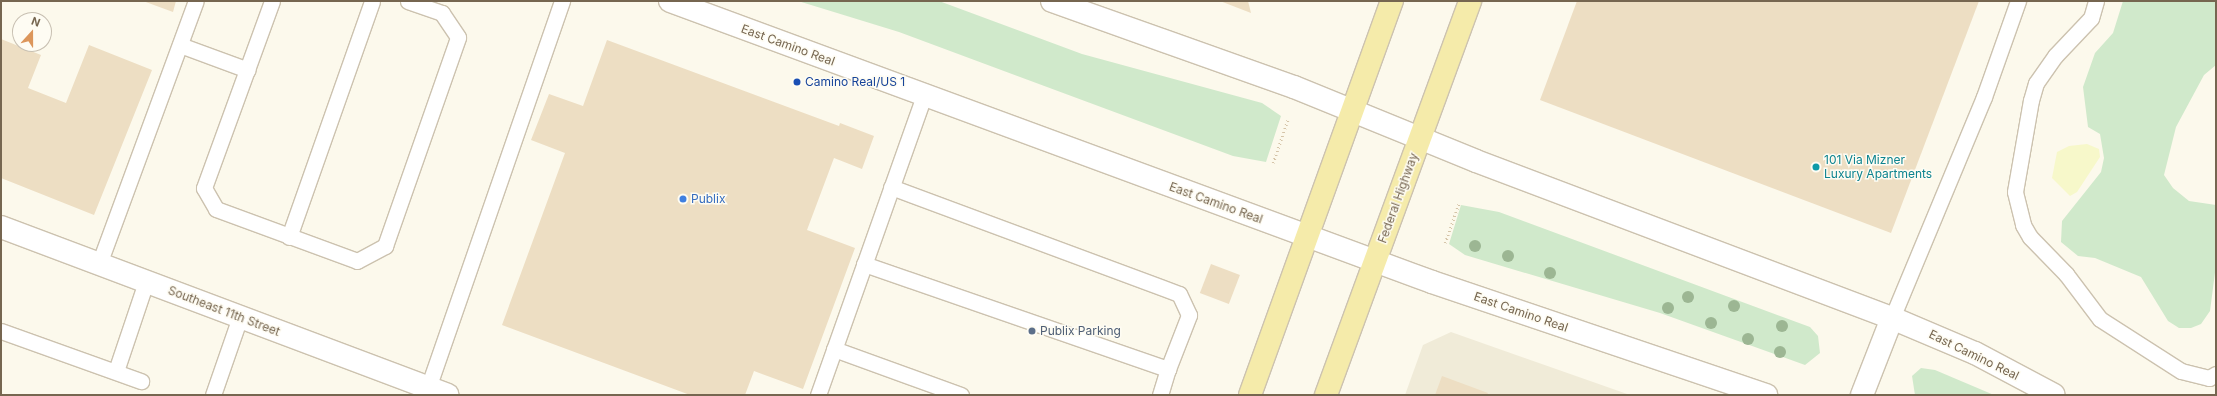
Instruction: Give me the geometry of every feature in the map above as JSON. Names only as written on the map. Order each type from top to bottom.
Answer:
[{"type":"main road","points":[[1250,395],[1392,1]]},
{"type":"main road","name":"Federal Highway","points":[[1326,395],[1470,1]]},
{"type":"street","name":"East Camino Real","points":[[670,1],[1375,261],[1766,395]]},
{"type":"street","name":"East Camino Real","points":[[1052,1],[1294,86],[1420,138],[1892,318],[1975,353],[2054,395]]},
{"type":"street","name":"Southeast 11th Street","points":[[1,227],[438,391]]},
{"type":"street","points":[[1862,395],[1892,318]]},
{"type":"lane","points":[[99,264],[196,1]]},
{"type":"lane","points":[[272,1],[204,188],[216,209],[357,261],[386,246],[458,37],[442,13],[408,1]]},
{"type":"lane","points":[[289,237],[372,1]]},
{"type":"lane","points":[[438,391],[562,1]]},
{"type":"lane","points":[[1892,318],[1984,96],[2018,1]]},
{"type":"lane","points":[[2096,1],[2090,18],[2055,56],[2036,83],[2031,100],[2015,192],[2023,225],[2030,237],[2066,274],[2100,319],[2181,370],[2209,378],[2216,374]]},
{"type":"lane","points":[[180,45],[248,70]]},
{"type":"lane","points":[[818,395],[924,95]]},
{"type":"lane","points":[[891,187],[1179,294],[1189,315],[1168,369],[1160,395]]},
{"type":"lane","points":[[864,264],[1168,369]]},
{"type":"lane","points":[[116,371],[146,282]]},
{"type":"lane","points":[[213,395],[240,317]]},
{"type":"lane","points":[[1,331],[141,381]]},
{"type":"lane","points":[[834,349],[961,395]]},
{"type":"path","points":[[1273,163],[1288,119]]},
{"type":"path","points":[[1445,243],[1458,202]]},
{"type":"shaded area","points":[[798,1],[939,1],[1082,54],[1262,103],[1281,116],[1266,162],[1233,156],[899,32]]},
{"type":"shaded area","points":[[2123,1],[2216,1],[2216,65],[2204,75],[2176,127],[2164,175],[2173,188],[2189,201],[2216,205],[2216,265],[2210,311],[2201,324],[2191,328],[2179,328],[2168,321],[2141,277],[2095,258],[2078,256],[2061,242],[2062,221],[2101,172],[2104,158],[2100,134],[2088,127],[2083,87],[2095,53],[2113,33]]},
{"type":"shaded area","points":[[1461,205],[1499,212],[1810,327],[1818,336],[1820,353],[1805,365],[1660,313],[1465,255],[1449,244]]},
{"type":"shaded area","points":[[1451,332],[1630,395],[1405,395],[1423,345]]},
{"type":"shaded area","points":[[1921,368],[1935,370],[1994,395],[1915,395],[1912,376]]},
{"type":"sand","points":[[2087,144],[2099,149],[2100,157],[2077,192],[2070,196],[2052,178],[2057,152],[2069,146]]},
{"type":"building","points":[[143,1],[176,1],[173,12]]},
{"type":"building","points":[[1220,1],[1248,1],[1251,13]]},
{"type":"building","name":"101 Via Mizner Luxury Apartments","points":[[1577,1],[1979,1],[1891,233],[1540,100]]},
{"type":"building","points":[[1,39],[12,43],[12,52],[34,52],[41,55],[28,88],[66,103],[89,45],[152,70],[94,215],[1,178]]},
{"type":"building","name":"Publix","points":[[607,40],[839,126],[840,123],[874,136],[862,169],[834,158],[807,230],[855,248],[803,389],[754,371],[745,395],[690,395],[502,325],[565,153],[531,140],[549,94],[583,106]]},
{"type":"building","points":[[1211,264],[1240,275],[1229,304],[1200,293]]},
{"type":"building","points":[[1442,376],[1488,393],[1487,395],[1435,395]]},
{"type":"place","name":"Camino Real/US 1","points":[[797,82]]},
{"type":"place","name":"101 Via Mizner Luxury Apartments","points":[[1816,167]]},
{"type":"place","name":"Publix","points":[[683,199]]},
{"type":"place","name":"Publix Parking","points":[[1032,331]]}]
